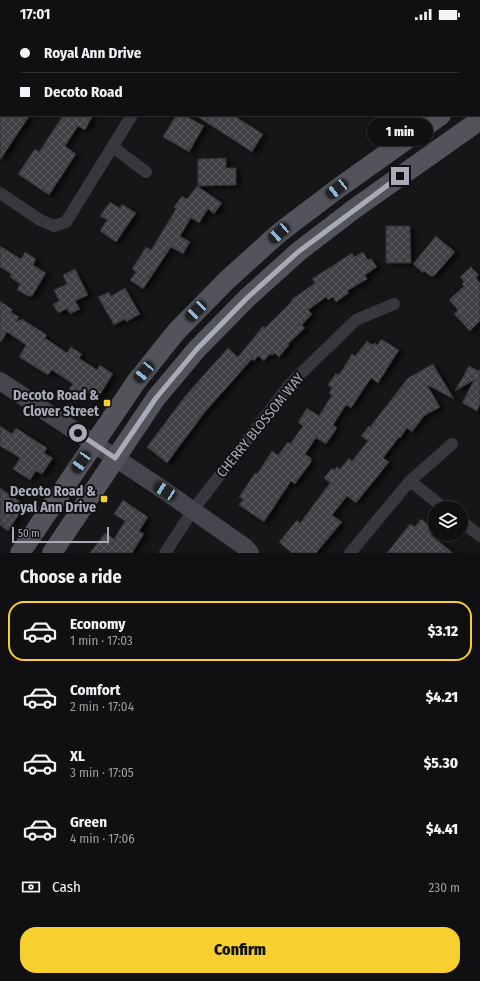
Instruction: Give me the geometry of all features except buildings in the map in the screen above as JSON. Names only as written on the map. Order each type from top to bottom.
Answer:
[{"type":"main road","points":[[20,553],[93,443],[136,382],[176,332],[226,281],[279,233],[337,189],[436,118]]},
{"type":"main road","points":[[52,553],[156,398],[197,349],[247,298],[298,252],[354,209],[480,120]]},
{"type":"street","points":[[0,193],[40,220],[54,226],[66,222],[131,116]]},
{"type":"street","points":[[113,147],[146,172]]},
{"type":"street","name":"CHERRY BLOSSOM WAY","points":[[165,553],[193,510],[291,383],[356,320],[394,304]]},
{"type":"street","points":[[0,381],[193,510],[245,547],[250,553]]},
{"type":"street","points":[[350,553],[410,481],[452,444]]},
{"type":"street","points":[[410,481],[435,501]]},
{"type":"street","points":[[468,527],[480,536]]},
{"type":"place","name":"Decoto Road & Clover Street","points":[[107,403]]},
{"type":"place","name":"Decoto Road & Royal Ann Drive","points":[[104,499]]},
{"type":"route","points":[[78,433],[115,458],[156,398],[197,349],[247,298],[298,252],[400,176]]}]
